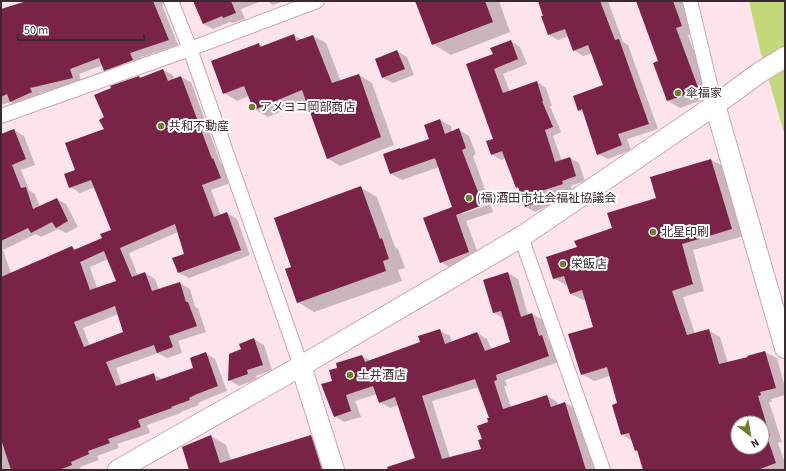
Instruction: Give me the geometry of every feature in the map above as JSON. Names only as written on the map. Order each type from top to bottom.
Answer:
[{"type":"street","points":[[171,1],[190,49],[301,366],[334,470]]},
{"type":"street","points":[[1,116],[190,49],[317,1]]},
{"type":"street","points":[[690,1],[715,105],[785,348]]},
{"type":"street","points":[[118,470],[301,366],[521,237],[715,105],[759,73],[785,57]]},
{"type":"street","points":[[521,237],[603,470]]},
{"type":"shaded area","points":[[749,1],[785,1],[785,136],[760,50]]},
{"type":"building","points":[[27,1],[153,1],[169,40],[130,53],[133,60],[104,71],[99,58],[70,69],[73,78],[30,88],[32,92],[10,102],[7,94],[1,97],[1,9]]},
{"type":"building","points":[[193,1],[231,1],[236,13],[223,18],[222,16],[203,24]]},
{"type":"building","points":[[415,1],[485,1],[493,22],[432,45]]},
{"type":"building","points":[[538,1],[600,1],[615,40],[619,39],[649,124],[618,134],[622,145],[597,155],[582,109],[578,111],[573,96],[603,85],[588,45],[573,51],[565,29],[548,35],[541,16],[543,16]]},
{"type":"building","points":[[636,1],[673,1],[682,26],[676,28],[699,90],[667,101],[653,63],[658,61]]},
{"type":"building","points":[[294,34],[296,41],[313,35],[332,83],[359,74],[381,137],[327,159],[302,90],[254,110],[244,86],[223,94],[211,61],[259,43],[260,47]]},
{"type":"building","points":[[511,40],[518,59],[494,69],[503,93],[537,81],[542,101],[553,127],[545,130],[555,162],[570,157],[576,176],[562,181],[563,184],[538,192],[540,200],[525,207],[502,151],[491,155],[486,141],[493,139],[466,64],[493,54],[490,48]]},
{"type":"building","points":[[397,50],[405,69],[382,78],[375,59]]},
{"type":"building","points":[[163,69],[168,81],[181,76],[212,159],[213,158],[221,178],[202,185],[214,217],[227,212],[241,250],[178,273],[172,258],[184,254],[175,224],[120,248],[132,277],[145,272],[152,291],[180,282],[186,302],[188,302],[197,326],[169,336],[173,347],[157,353],[154,345],[106,362],[116,386],[154,373],[156,381],[193,368],[190,358],[206,352],[218,386],[197,394],[189,398],[190,400],[171,407],[172,408],[138,420],[141,427],[108,439],[110,443],[88,451],[89,454],[71,462],[72,465],[59,470],[11,470],[1,439],[1,277],[72,246],[74,250],[102,238],[100,234],[111,230],[91,180],[69,188],[64,174],[75,170],[65,143],[104,129],[99,120],[104,117],[94,95],[111,88],[110,86],[139,76],[140,78]],"holes":[[[104,251],[116,281],[90,290],[80,262]],[[115,306],[123,332],[84,347],[74,322]]]},
{"type":"building","points":[[440,119],[445,134],[459,128],[466,148],[462,150],[483,205],[456,215],[469,252],[440,263],[423,218],[452,207],[435,158],[390,174],[383,154],[429,139],[424,125]]},
{"type":"building","points":[[14,129],[26,159],[12,165],[21,188],[26,187],[33,209],[57,198],[68,221],[56,228],[52,222],[31,233],[28,228],[1,241],[1,134]]},
{"type":"building","points":[[711,159],[732,229],[682,244],[693,284],[672,291],[687,335],[709,329],[719,364],[765,351],[776,388],[760,392],[761,395],[758,396],[764,415],[730,415],[730,455],[770,455],[770,446],[776,463],[757,470],[643,470],[637,450],[635,451],[629,433],[621,435],[612,405],[617,403],[607,367],[581,375],[568,334],[593,327],[582,290],[570,294],[564,276],[553,279],[546,257],[577,247],[574,241],[612,228],[607,213],[656,198],[650,177]]},
{"type":"building","points":[[361,186],[380,239],[382,238],[389,259],[383,261],[386,271],[297,303],[285,269],[291,267],[274,218]]},
{"type":"building","points":[[508,272],[521,317],[532,313],[539,336],[542,335],[549,356],[496,375],[497,380],[494,381],[503,409],[547,395],[551,407],[565,402],[586,470],[388,470],[387,467],[415,458],[395,397],[379,403],[373,386],[346,395],[351,411],[334,417],[321,384],[332,381],[329,370],[337,368],[336,363],[362,355],[365,362],[420,342],[418,336],[440,329],[445,344],[477,332],[485,351],[510,342],[501,311],[493,313],[483,280]],"holes":[[[475,379],[489,418],[487,418],[488,422],[477,426],[482,439],[478,440],[481,449],[442,459],[422,396]]]},
{"type":"building","points":[[254,338],[263,365],[247,370],[248,374],[228,381],[229,354],[241,349],[239,344]]},
{"type":"building","points":[[211,435],[220,463],[311,435],[322,470],[189,470],[182,447]]},
{"type":"place","name":"傘福家","points":[[678,93]]},
{"type":"place","name":"アメヨコ岡部商店","points":[[252,107]]},
{"type":"place","name":"共和不動産","points":[[161,126]]},
{"type":"place","name":"(福)酒田市社会福祉協議会","points":[[469,198]]},
{"type":"place","name":"北星印刷","points":[[653,232]]},
{"type":"place","name":"栄飯店","points":[[563,264]]},
{"type":"place","name":"土井酒店","points":[[350,375]]}]
